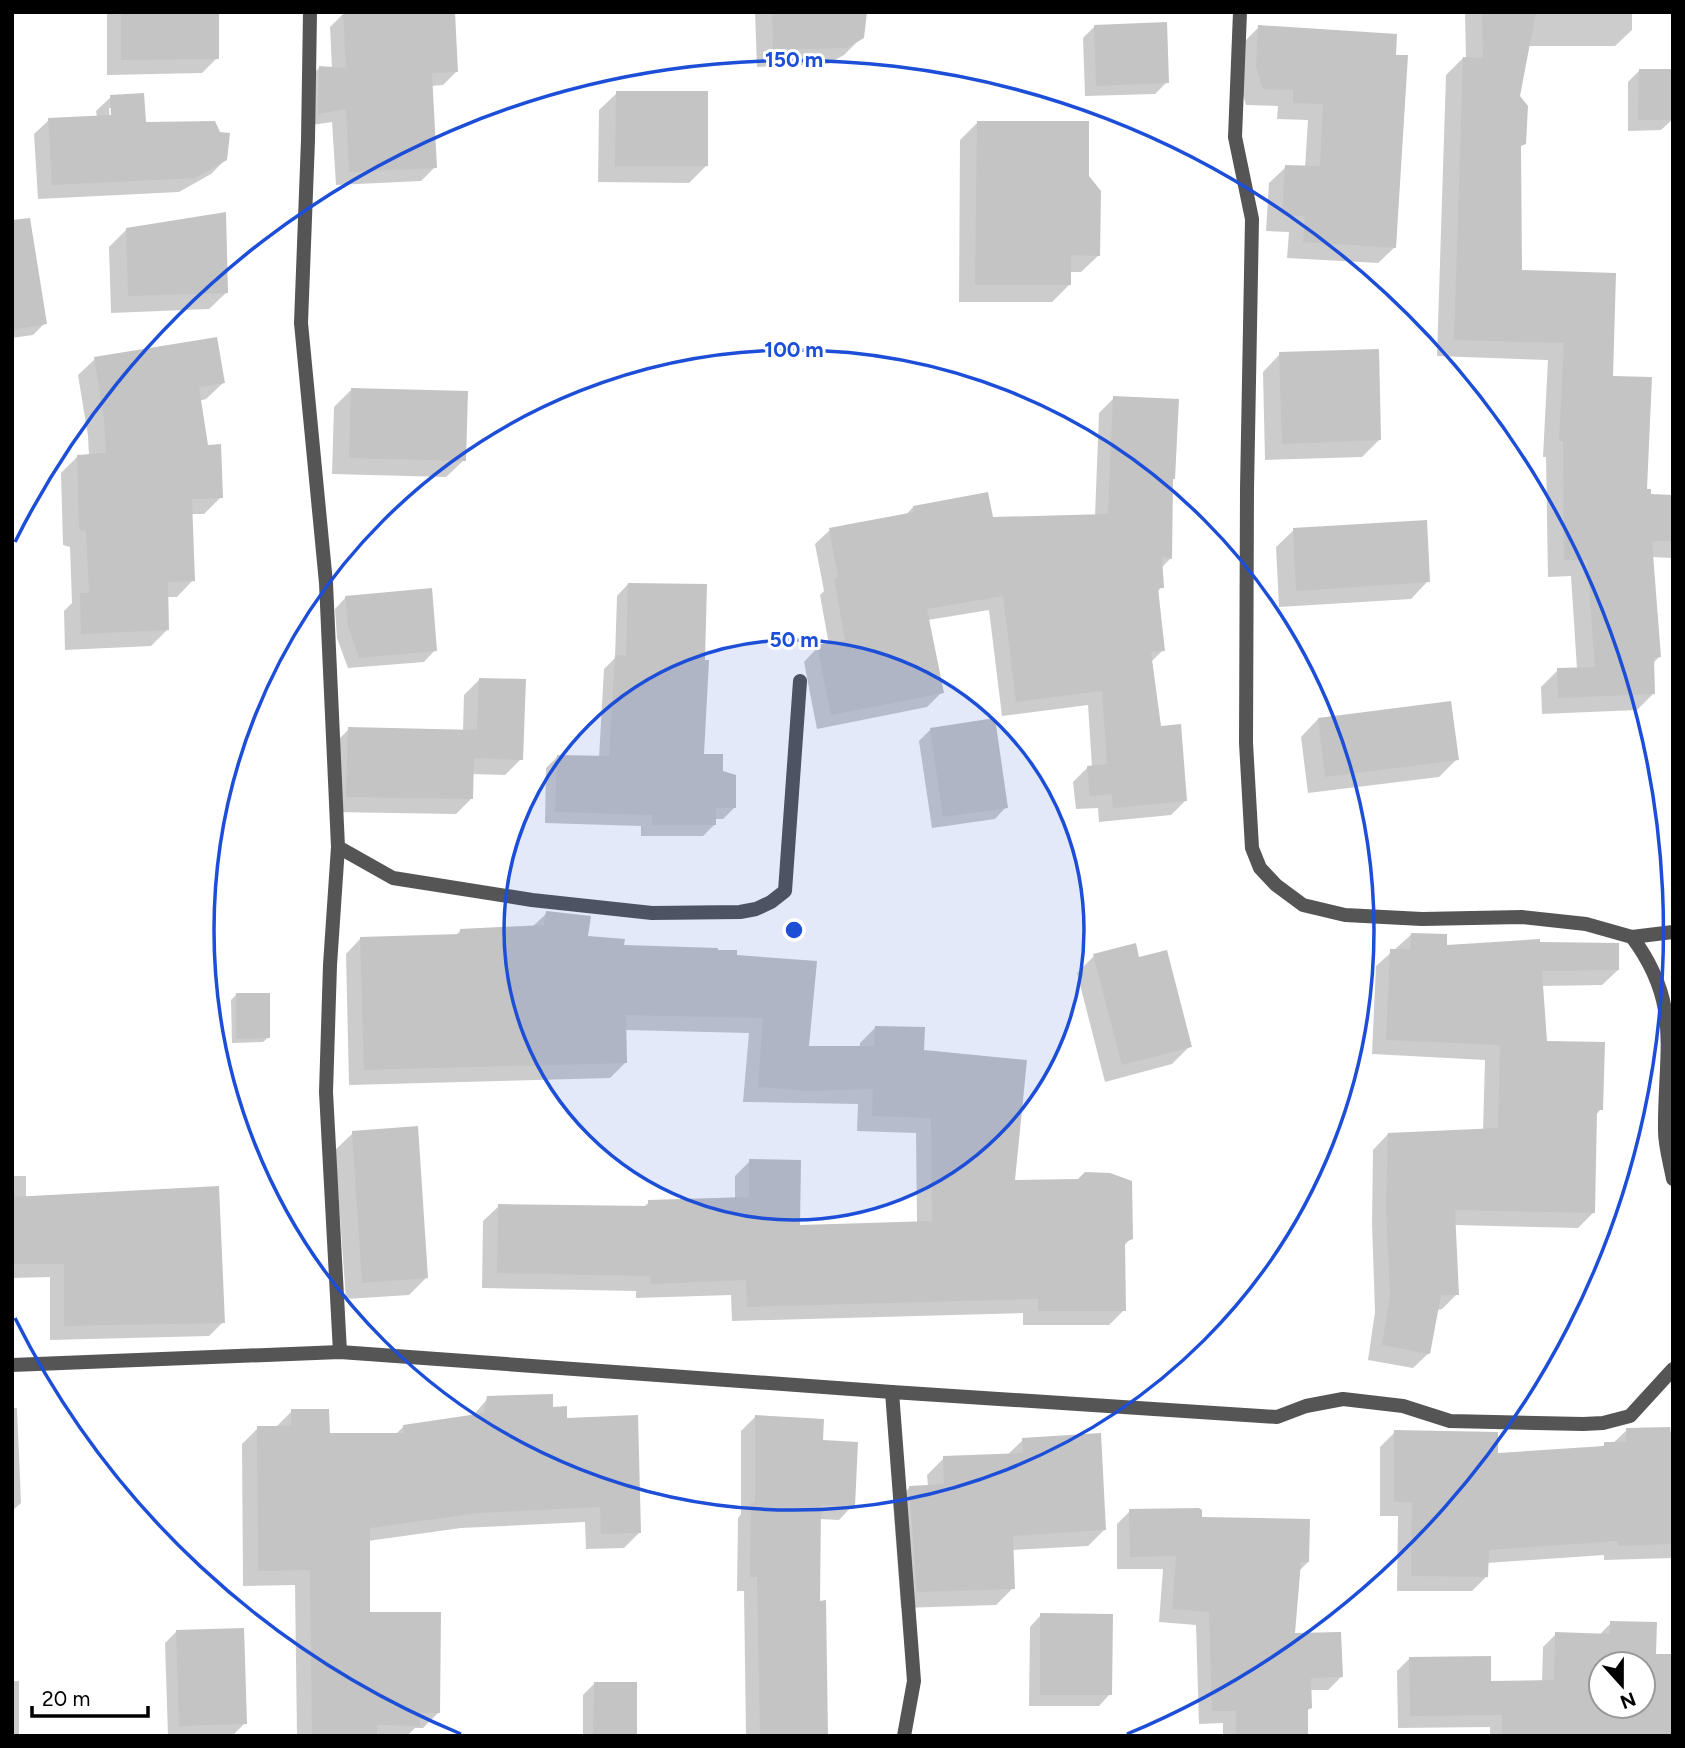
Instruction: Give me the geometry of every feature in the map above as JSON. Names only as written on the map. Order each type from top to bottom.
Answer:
[{"type":"street","points":[[310,12],[301,323],[326,583],[338,847],[330,965],[326,1092],[340,1352]]},
{"type":"street","points":[[1240,12],[1235,137],[1252,219],[1246,743],[1252,848],[1260,868],[1276,885],[1303,905],[1345,915],[1422,919],[1522,917],[1586,925],[1632,937],[1673,932]]},
{"type":"street","points":[[338,847],[393,878],[532,900],[652,914],[740,912],[756,909],[785,891],[800,681]]},
{"type":"street","points":[[1632,937],[1649,959],[1662,989],[1667,1022],[1665,1133],[1673,1179]]},
{"type":"street","points":[[12,1365],[340,1352],[1278,1417],[1306,1406],[1343,1399],[1403,1406],[1451,1421],[1583,1424],[1603,1423],[1630,1416],[1673,1369]]},
{"type":"street","points":[[892,1392],[914,1681],[904,1736]]},
{"type":"building","points":[[121,12],[219,12],[219,59],[121,60]]},
{"type":"building","points":[[343,12],[455,12],[458,72],[432,73],[437,168],[349,172],[346,109],[318,114],[319,66],[346,68]]},
{"type":"building","points":[[772,12],[867,12],[864,38],[847,48],[773,50]]},
{"type":"building","points":[[1482,12],[1536,12],[1520,96],[1528,106],[1526,144],[1521,146],[1522,270],[1616,273],[1613,376],[1652,377],[1647,489],[1651,489],[1651,494],[1673,495],[1673,541],[1652,541],[1661,657],[1654,658],[1655,694],[1558,698],[1557,668],[1595,667],[1587,560],[1564,560],[1563,441],[1559,441],[1564,343],[1454,340],[1463,57],[1483,58]]},
{"type":"building","points":[[1167,22],[1169,83],[1096,86],[1094,25]]},
{"type":"building","points":[[1258,25],[1397,34],[1396,55],[1408,55],[1396,248],[1303,242],[1305,216],[1282,215],[1285,165],[1320,166],[1323,104],[1293,103],[1293,90],[1263,89],[1256,67]]},
{"type":"building","points":[[1639,69],[1673,69],[1673,120],[1638,120]]},
{"type":"building","points":[[616,91],[708,91],[708,166],[615,166]]},
{"type":"building","points":[[144,93],[146,122],[215,121],[220,132],[230,133],[227,160],[195,178],[52,185],[48,118],[111,115],[110,95]]},
{"type":"building","points":[[977,121],[1089,121],[1089,176],[1101,191],[1100,256],[1071,255],[1071,285],[975,285]]},
{"type":"building","points":[[226,212],[228,293],[128,296],[126,228]]},
{"type":"building","points":[[30,218],[47,324],[12,330],[12,220]]},
{"type":"building","points":[[217,337],[225,383],[199,387],[208,445],[221,444],[223,498],[192,499],[195,581],[168,582],[169,630],[81,634],[80,593],[89,593],[86,531],[79,529],[77,455],[106,453],[104,419],[94,357]]},
{"type":"building","points":[[1379,349],[1381,440],[1282,444],[1279,352]]},
{"type":"building","points":[[351,388],[468,391],[466,461],[349,458]]},
{"type":"building","points":[[1113,396],[1179,399],[1173,479],[1172,559],[1162,556],[1164,588],[1158,588],[1165,651],[1151,652],[1161,726],[1181,724],[1187,801],[1113,808],[1112,794],[1090,796],[1087,766],[1107,764],[1102,691],[1016,702],[1003,596],[927,609],[944,693],[831,715],[817,645],[845,640],[834,578],[838,578],[829,528],[914,512],[913,506],[988,492],[993,517],[1108,514]]},
{"type":"building","points":[[1427,520],[1430,582],[1296,591],[1293,528]]},
{"type":"building","points":[[628,583],[707,584],[705,660],[709,660],[704,754],[723,754],[723,771],[736,775],[736,808],[716,808],[716,825],[652,825],[652,815],[555,812],[557,755],[609,756],[615,655],[626,656]]},
{"type":"building","points":[[432,588],[437,651],[359,658],[348,626],[345,596]]},
{"type":"building","points":[[479,678],[526,679],[523,760],[474,758],[473,799],[346,797],[348,727],[477,730]]},
{"type":"building","points":[[1451,701],[1459,760],[1325,777],[1318,718]]},
{"type":"building","points":[[995,718],[1008,808],[943,817],[930,728]]},
{"type":"building","points":[[546,911],[591,916],[588,936],[625,939],[624,945],[718,948],[737,950],[737,955],[817,961],[809,1046],[874,1046],[875,1026],[925,1027],[924,1050],[1027,1060],[1015,1180],[1078,1179],[1085,1172],[1110,1173],[1132,1181],[1133,1239],[1125,1242],[1126,1311],[1038,1311],[1038,1299],[747,1307],[746,1280],[651,1284],[650,1276],[497,1273],[498,1204],[648,1206],[648,1200],[749,1197],[749,1159],[801,1160],[800,1225],[932,1221],[931,1118],[872,1116],[873,1089],[806,1091],[758,1087],[763,1018],[626,1015],[627,1063],[364,1070],[360,937],[460,934],[460,929],[544,925]]},
{"type":"building","points":[[1411,933],[1447,934],[1447,945],[1540,939],[1540,942],[1619,943],[1619,970],[1542,971],[1547,1041],[1605,1042],[1603,1110],[1597,1110],[1595,1213],[1455,1210],[1459,1295],[1441,1295],[1430,1354],[1382,1345],[1390,1296],[1386,1207],[1388,1133],[1498,1128],[1500,1045],[1386,1040],[1390,949],[1410,949]]},
{"type":"building","points":[[1136,943],[1139,957],[1167,950],[1192,1047],[1122,1065],[1093,954]]},
{"type":"building","points":[[236,993],[270,993],[270,1038],[236,1039]]},
{"type":"building","points":[[418,1126],[428,1278],[362,1283],[352,1131]]},
{"type":"building","points":[[219,1186],[225,1323],[64,1326],[64,1264],[12,1264],[12,1197]]},
{"type":"building","points":[[553,1394],[553,1407],[567,1406],[567,1418],[638,1415],[641,1533],[601,1534],[600,1507],[478,1513],[370,1528],[370,1612],[441,1612],[440,1713],[420,1713],[420,1726],[377,1725],[377,1736],[312,1736],[310,1570],[258,1571],[257,1426],[291,1426],[291,1409],[329,1409],[330,1433],[404,1433],[403,1425],[484,1413],[487,1396]]},
{"type":"building","points":[[755,1415],[824,1419],[823,1440],[858,1442],[855,1506],[821,1505],[820,1601],[826,1600],[828,1736],[760,1736],[757,1577],[750,1577],[751,1502],[755,1502]]},
{"type":"building","points":[[1670,1427],[1673,1446],[1673,1544],[1618,1546],[1618,1541],[1489,1550],[1488,1577],[1411,1576],[1412,1502],[1394,1502],[1394,1430],[1498,1432],[1498,1453],[1604,1446],[1604,1442],[1626,1442],[1626,1428]]},
{"type":"building","points":[[1101,1433],[1106,1530],[1013,1536],[1015,1589],[917,1592],[909,1486],[944,1484],[943,1456],[1023,1453],[1022,1438]]},
{"type":"building","points":[[1129,1509],[1202,1510],[1202,1517],[1310,1519],[1309,1562],[1301,1562],[1295,1633],[1341,1632],[1343,1677],[1311,1678],[1312,1708],[1308,1709],[1308,1736],[1236,1736],[1236,1711],[1212,1711],[1209,1612],[1172,1609],[1176,1556],[1130,1557]]},
{"type":"building","points":[[1040,1613],[1113,1614],[1112,1695],[1040,1695]]},
{"type":"building","points":[[1610,1621],[1657,1622],[1656,1650],[1587,1650],[1587,1720],[1657,1720],[1657,1654],[1673,1654],[1673,1736],[1502,1736],[1502,1715],[1410,1716],[1409,1657],[1491,1656],[1491,1681],[1554,1680],[1555,1632],[1610,1634]]},
{"type":"building","points":[[244,1628],[247,1724],[179,1726],[176,1630]]},
{"type":"building","points":[[594,1682],[637,1682],[637,1736],[593,1736]]}]
